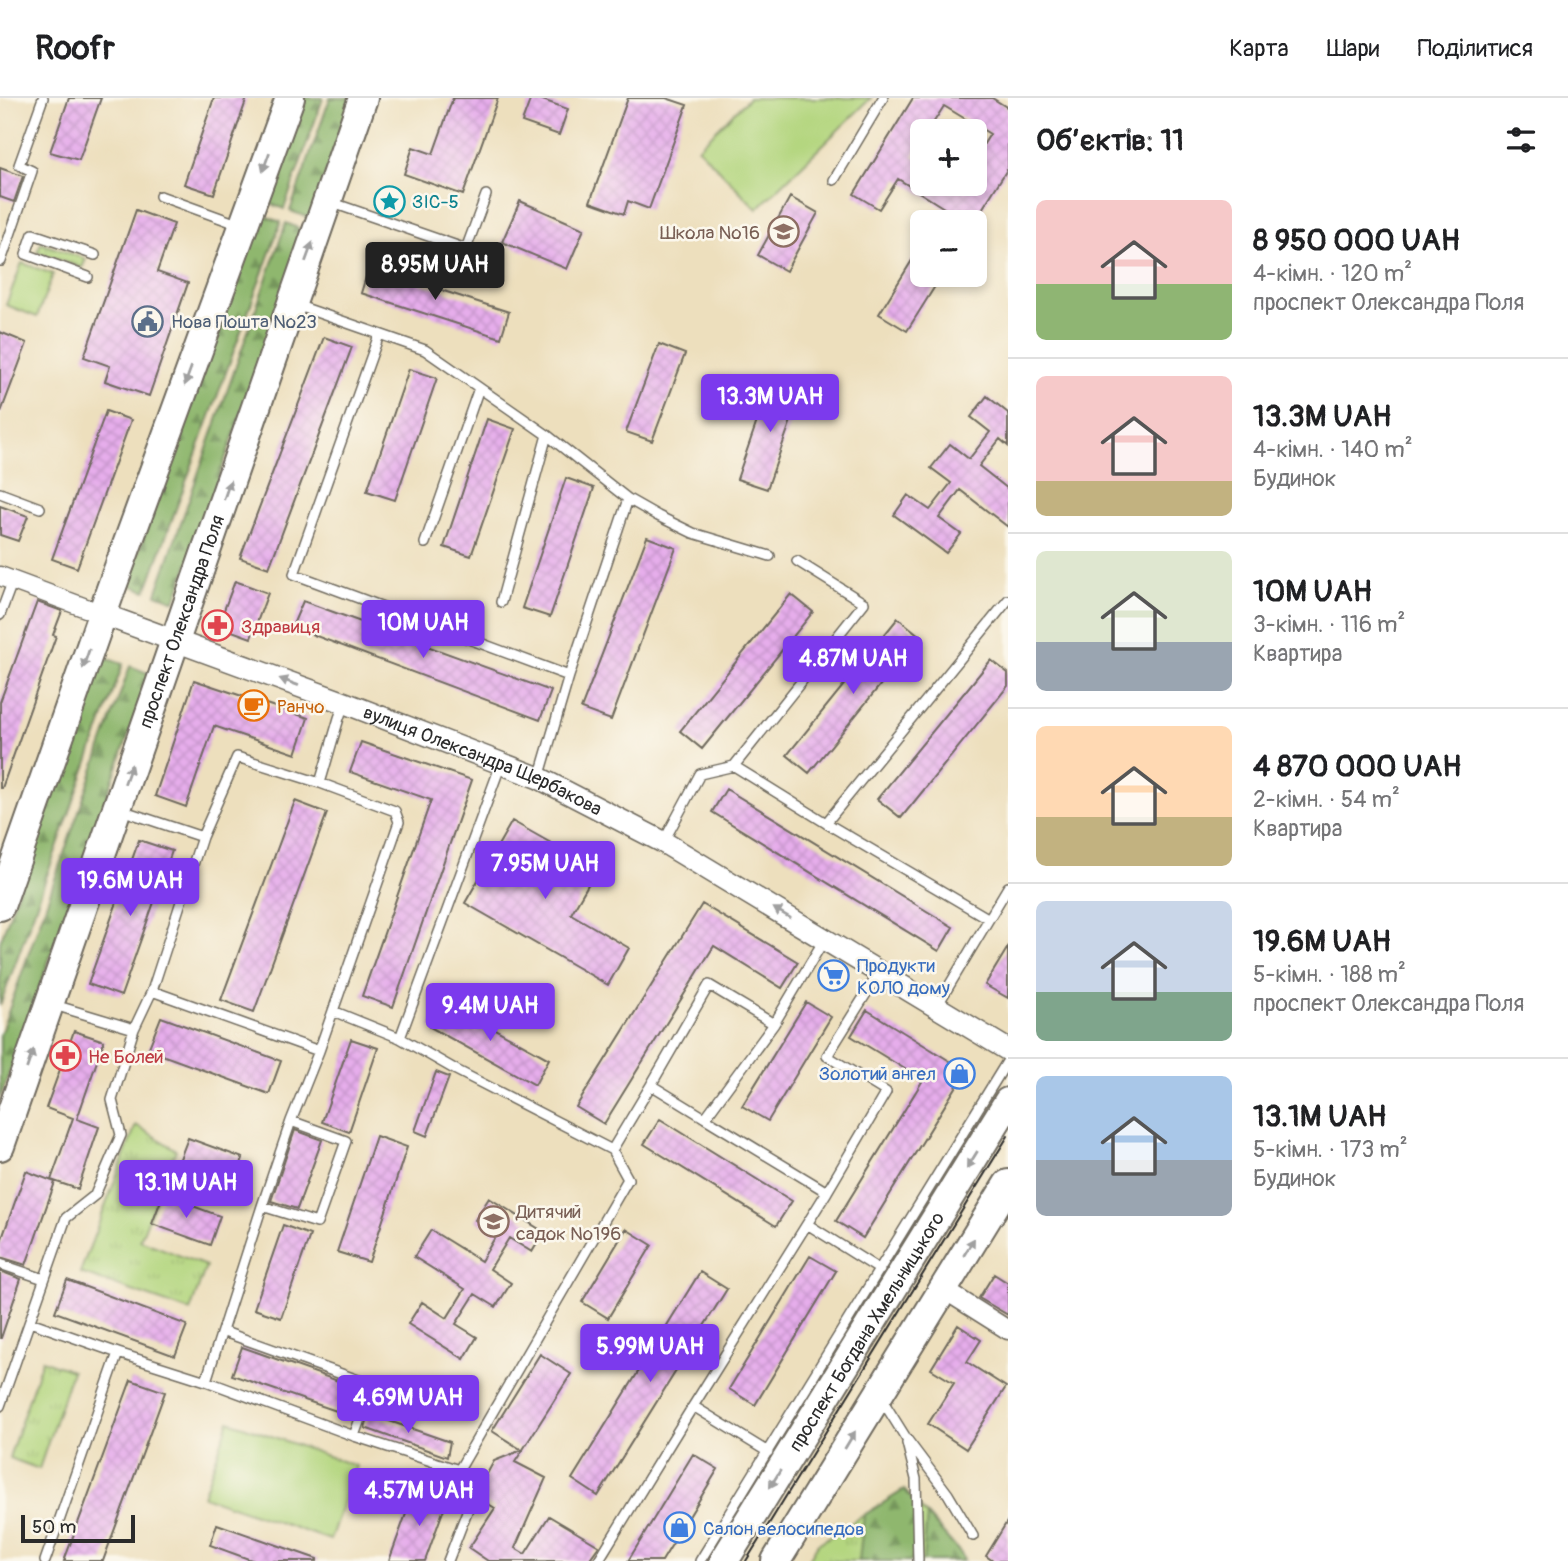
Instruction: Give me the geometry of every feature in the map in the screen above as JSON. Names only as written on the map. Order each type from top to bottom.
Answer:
[{"type":"main road","points":[[0,906],[102,614],[289,98]]},
{"type":"main road","name":"проспект Олександра Поля","points":[[0,1146],[363,98]]},
{"type":"main road","name":"проспект Богдана Хмельницького","points":[[726,1545],[838,1356],[1008,1102]]},
{"type":"main road","points":[[776,1561],[1008,1184]]},
{"type":"street","name":"вулиця Олександра Щербакова","points":[[6,578],[539,778],[663,842],[1008,1050]]},
{"type":"street","points":[[943,1289],[1008,1330]]},
{"type":"lane","points":[[1,261],[32,171],[19,165],[43,98]]},
{"type":"lane","points":[[834,180],[883,98]]},
{"type":"lane","points":[[328,201],[466,249],[486,195]]},
{"type":"lane","points":[[160,196],[242,226]]},
{"type":"lane","points":[[88,277],[26,254],[29,244],[33,234],[95,256]]},
{"type":"lane","points":[[291,304],[425,350],[547,435],[628,499],[693,533],[770,556]]},
{"type":"lane","points":[[379,335],[294,573],[569,676]]},
{"type":"lane","points":[[425,543],[479,388]]},
{"type":"lane","points":[[501,602],[547,435]]},
{"type":"lane","points":[[0,493],[40,508]]},
{"type":"lane","points":[[539,778],[569,676],[628,499]]},
{"type":"lane","points":[[663,842],[700,774],[734,766],[864,603],[797,561]]},
{"type":"lane","points":[[0,615],[6,578]]},
{"type":"lane","points":[[826,823],[1008,600]]},
{"type":"lane","points":[[320,783],[345,703]]},
{"type":"lane","points":[[0,1406],[66,1217],[95,1195],[121,1135],[113,1101],[134,1029],[152,990],[202,837],[237,757],[320,783],[395,811],[399,822],[319,1051],[290,1121],[206,1381]]},
{"type":"lane","points":[[400,1038],[501,762]]},
{"type":"lane","points":[[734,766],[989,919]]},
{"type":"lane","points":[[115,808],[202,837]]},
{"type":"lane","points":[[937,1006],[1008,887]]},
{"type":"lane","points":[[705,1118],[774,1024],[825,938]]},
{"type":"lane","points":[[598,1561],[886,1092],[827,1056],[880,971]]},
{"type":"lane","points":[[611,1150],[709,985],[774,1024]]},
{"type":"lane","points":[[152,990],[319,1051]]},
{"type":"lane","points":[[48,1003],[134,1029]]},
{"type":"lane","points":[[333,1011],[400,1038],[611,1150],[628,1179],[459,1470]]},
{"type":"lane","points":[[700,1561],[726,1545],[768,1452],[838,1356],[880,1270],[1008,1060]]},
{"type":"lane","points":[[651,1085],[827,1192]]},
{"type":"lane","points":[[262,1206],[317,1223],[346,1141],[290,1121]]},
{"type":"lane","points":[[807,1224],[880,1270]]},
{"type":"lane","points":[[0,1264],[44,1279]]},
{"type":"lane","points":[[30,1322],[206,1381],[354,1436],[459,1470]]},
{"type":"lane","points":[[227,1333],[372,1385],[354,1436]]},
{"type":"lane","points":[[45,1561],[118,1353]]},
{"type":"lane","points":[[878,1394],[906,1438],[948,1494],[973,1536]]},
{"type":"lane","points":[[693,1406],[768,1452]]},
{"type":"lane","points":[[906,1438],[916,1479],[918,1561]]},
{"type":"lane","points":[[448,1561],[471,1501],[459,1470]]},
{"type":"green space","points":[[301,98],[323,98],[284,209],[265,202]]},
{"type":"green space","points":[[330,98],[352,98],[310,218],[290,211]]},
{"type":"green space","points":[[749,98],[871,98],[757,209],[698,148]]},
{"type":"green space","points":[[260,214],[281,222],[146,591],[127,584]]},
{"type":"green space","points":[[286,223],[306,231],[175,601],[156,594]]},
{"type":"green space","points":[[41,243],[86,259],[82,268],[37,252]]},
{"type":"green space","points":[[22,263],[53,274],[37,317],[6,305]]},
{"type":"green space","points":[[102,657],[123,664],[0,1006],[0,942]]},
{"type":"green space","points":[[130,666],[150,674],[0,1099],[0,1035]]},
{"type":"green space","points":[[136,1125],[176,1150],[140,1240],[206,1266],[190,1311],[80,1273]]},
{"type":"green space","points":[[42,1360],[72,1371],[39,1469],[9,1458]]},
{"type":"green space","points":[[229,1421],[356,1466],[330,1540],[203,1496]]},
{"type":"green space","points":[[904,1490],[962,1555],[964,1561],[808,1561],[818,1544]]},
{"type":"green space","points":[[904,1490],[919,1507],[914,1561],[859,1561],[864,1515]]},
{"type":"green space","points":[[927,1515],[962,1555],[964,1561],[923,1561]]},
{"type":"building","points":[[69,98],[101,98],[79,160],[50,152]]},
{"type":"building","points":[[214,98],[247,98],[214,194],[184,184]]},
{"type":"building","points":[[453,98],[498,98],[463,195],[404,174],[413,147],[433,154]]},
{"type":"building","points":[[531,98],[568,109],[559,135],[522,122]]},
{"type":"building","points":[[628,98],[666,98],[687,105],[649,209],[628,201],[624,214],[590,202]]},
{"type":"building","points":[[913,98],[992,98],[1008,108],[1008,168],[982,210],[943,210],[944,208],[925,196],[987,196],[987,139],[990,134],[987,132],[987,119],[965,119],[944,106],[936,119],[910,119],[910,187],[898,179],[879,209],[854,194]]},
{"type":"building","points":[[0,168],[23,176],[14,202],[0,197]]},
{"type":"building","points":[[790,197],[818,213],[786,271],[758,255]]},
{"type":"building","points":[[520,201],[584,229],[567,269],[502,242]]},
{"type":"building","points":[[136,210],[174,224],[157,272],[188,283],[149,396],[105,381],[110,366],[84,357]]},
{"type":"building","points":[[910,264],[910,287],[934,287],[907,331],[879,314]]},
{"type":"building","points":[[369,267],[509,312],[501,338],[361,293]]},
{"type":"building","points":[[0,332],[27,343],[1,412],[0,412]]},
{"type":"building","points":[[324,337],[352,347],[269,568],[240,558]]},
{"type":"building","points":[[659,344],[685,354],[652,441],[626,432]]},
{"type":"building","points":[[409,369],[437,378],[395,500],[367,491]]},
{"type":"building","points":[[772,378],[802,389],[767,489],[737,479]]},
{"type":"building","points":[[987,396],[1008,413],[1008,446],[1000,439],[979,466],[1008,489],[1008,527],[960,490],[939,518],[961,534],[946,553],[894,515],[908,495],[930,510],[951,483],[931,468],[950,444],[969,459],[990,432],[971,417]]},
{"type":"building","points":[[106,411],[131,420],[77,568],[52,559]]},
{"type":"building","points":[[487,419],[515,429],[471,556],[444,547]]},
{"type":"building","points":[[566,478],[594,488],[550,617],[522,608]]},
{"type":"building","points":[[0,506],[28,516],[18,541],[0,535]]},
{"type":"building","points":[[647,537],[676,548],[611,720],[581,709]]},
{"type":"building","points":[[235,581],[268,593],[251,638],[218,626]]},
{"type":"building","points":[[791,594],[813,612],[702,749],[680,731]]},
{"type":"building","points":[[303,601],[551,691],[540,720],[292,627]]},
{"type":"building","points":[[37,602],[62,611],[53,635],[56,636],[0,788],[0,702]]},
{"type":"building","points":[[898,618],[920,636],[809,773],[787,755]]},
{"type":"building","points":[[991,660],[1008,673],[1008,686],[901,818],[877,799]]},
{"type":"building","points":[[194,680],[308,718],[296,754],[214,726],[186,807],[155,796]]},
{"type":"building","points":[[361,742],[472,780],[393,1007],[362,996],[431,800],[350,772]]},
{"type":"building","points":[[726,789],[953,927],[939,951],[712,812]]},
{"type":"building","points":[[295,801],[327,813],[254,1012],[221,1000]]},
{"type":"building","points":[[512,821],[597,869],[571,914],[629,948],[608,985],[465,903]]},
{"type":"building","points":[[139,840],[172,851],[121,996],[88,984]]},
{"type":"building","points":[[702,904],[798,962],[782,988],[714,946],[604,1124],[576,1107]]},
{"type":"building","points":[[1008,947],[1008,998],[985,985]]},
{"type":"building","points":[[444,1001],[549,1059],[535,1085],[430,1027]]},
{"type":"building","points":[[806,1002],[831,1017],[768,1121],[742,1106]]},
{"type":"building","points":[[867,1010],[966,1071],[863,1238],[836,1221],[923,1080],[851,1036]]},
{"type":"building","points":[[161,1017],[281,1061],[269,1094],[148,1050]]},
{"type":"building","points":[[74,1031],[104,1041],[77,1119],[99,1127],[78,1189],[51,1180],[73,1118],[46,1108]]},
{"type":"building","points":[[351,1039],[378,1048],[349,1132],[322,1122]]},
{"type":"building","points":[[436,1072],[449,1077],[427,1136],[415,1131]]},
{"type":"building","points":[[660,1119],[792,1201],[776,1226],[644,1144]]},
{"type":"building","points":[[295,1130],[322,1140],[297,1209],[271,1201]]},
{"type":"building","points":[[376,1136],[407,1147],[369,1262],[337,1252]]},
{"type":"building","points":[[188,1138],[243,1158],[233,1185],[178,1164]]},
{"type":"building","points":[[26,1171],[55,1182],[26,1265],[0,1257],[0,1244]]},
{"type":"building","points":[[163,1195],[220,1216],[210,1245],[152,1224]]},
{"type":"building","points":[[489,1198],[544,1232],[532,1252],[509,1238],[490,1269],[511,1283],[496,1307],[475,1294],[456,1324],[477,1337],[464,1359],[408,1324],[422,1302],[447,1318],[465,1289],[414,1257],[431,1230],[481,1261],[497,1234],[475,1220]]},
{"type":"building","points":[[283,1225],[310,1235],[281,1318],[254,1309]]},
{"type":"building","points":[[626,1229],[652,1245],[608,1318],[582,1302]]},
{"type":"building","points":[[810,1256],[836,1271],[755,1405],[729,1389]]},
{"type":"building","points":[[0,1271],[21,1279],[1,1338],[0,1338]]},
{"type":"building","points":[[700,1272],[727,1289],[598,1496],[572,1479]]},
{"type":"building","points":[[994,1274],[1008,1283],[1008,1315],[979,1298]]},
{"type":"building","points":[[67,1280],[187,1325],[175,1356],[55,1312]]},
{"type":"building","points":[[958,1325],[981,1340],[967,1362],[1006,1387],[966,1449],[928,1424],[954,1383],[931,1369]]},
{"type":"building","points":[[242,1347],[358,1388],[348,1415],[232,1375]]},
{"type":"building","points":[[540,1354],[571,1374],[515,1462],[546,1478],[515,1548],[525,1554],[549,1516],[599,1546],[588,1561],[488,1561],[469,1548],[495,1508],[476,1494],[494,1461],[522,1450],[492,1431]]},
{"type":"building","points":[[131,1380],[165,1392],[103,1561],[64,1561]]},
{"type":"building","points":[[369,1414],[450,1442],[447,1457],[365,1428]]},
{"type":"building","points":[[693,1454],[718,1469],[662,1561],[628,1561]]},
{"type":"building","points":[[415,1489],[447,1500],[425,1561],[389,1561]]},
{"type":"building","points":[[1008,1520],[1008,1561],[993,1561],[986,1556]]},
{"type":"building","points":[[217,1524],[317,1561],[254,1561],[210,1545]]},
{"type":"tram line","points":[[746,1561],[1008,1136]]},
{"type":"place","name":"ЗІС-5","points":[[389,201]]},
{"type":"place","name":"Школа №16","points":[[783,232]]},
{"type":"place","name":"Нова Пошта №23","points":[[148,321]]},
{"type":"place","name":"Здравиця","points":[[218,626]]},
{"type":"place","name":"Ранчо","points":[[254,706]]},
{"type":"place","name":"Продукти КОЛО дому","points":[[834,976]]},
{"type":"place","name":"Не Болей","points":[[65,1056]]},
{"type":"place","name":"Золотий ангел","points":[[959,1073]]},
{"type":"place","name":"Дитячий садок №196","points":[[493,1222]]},
{"type":"place","name":"Салон велосипедов","points":[[680,1528]]}]
